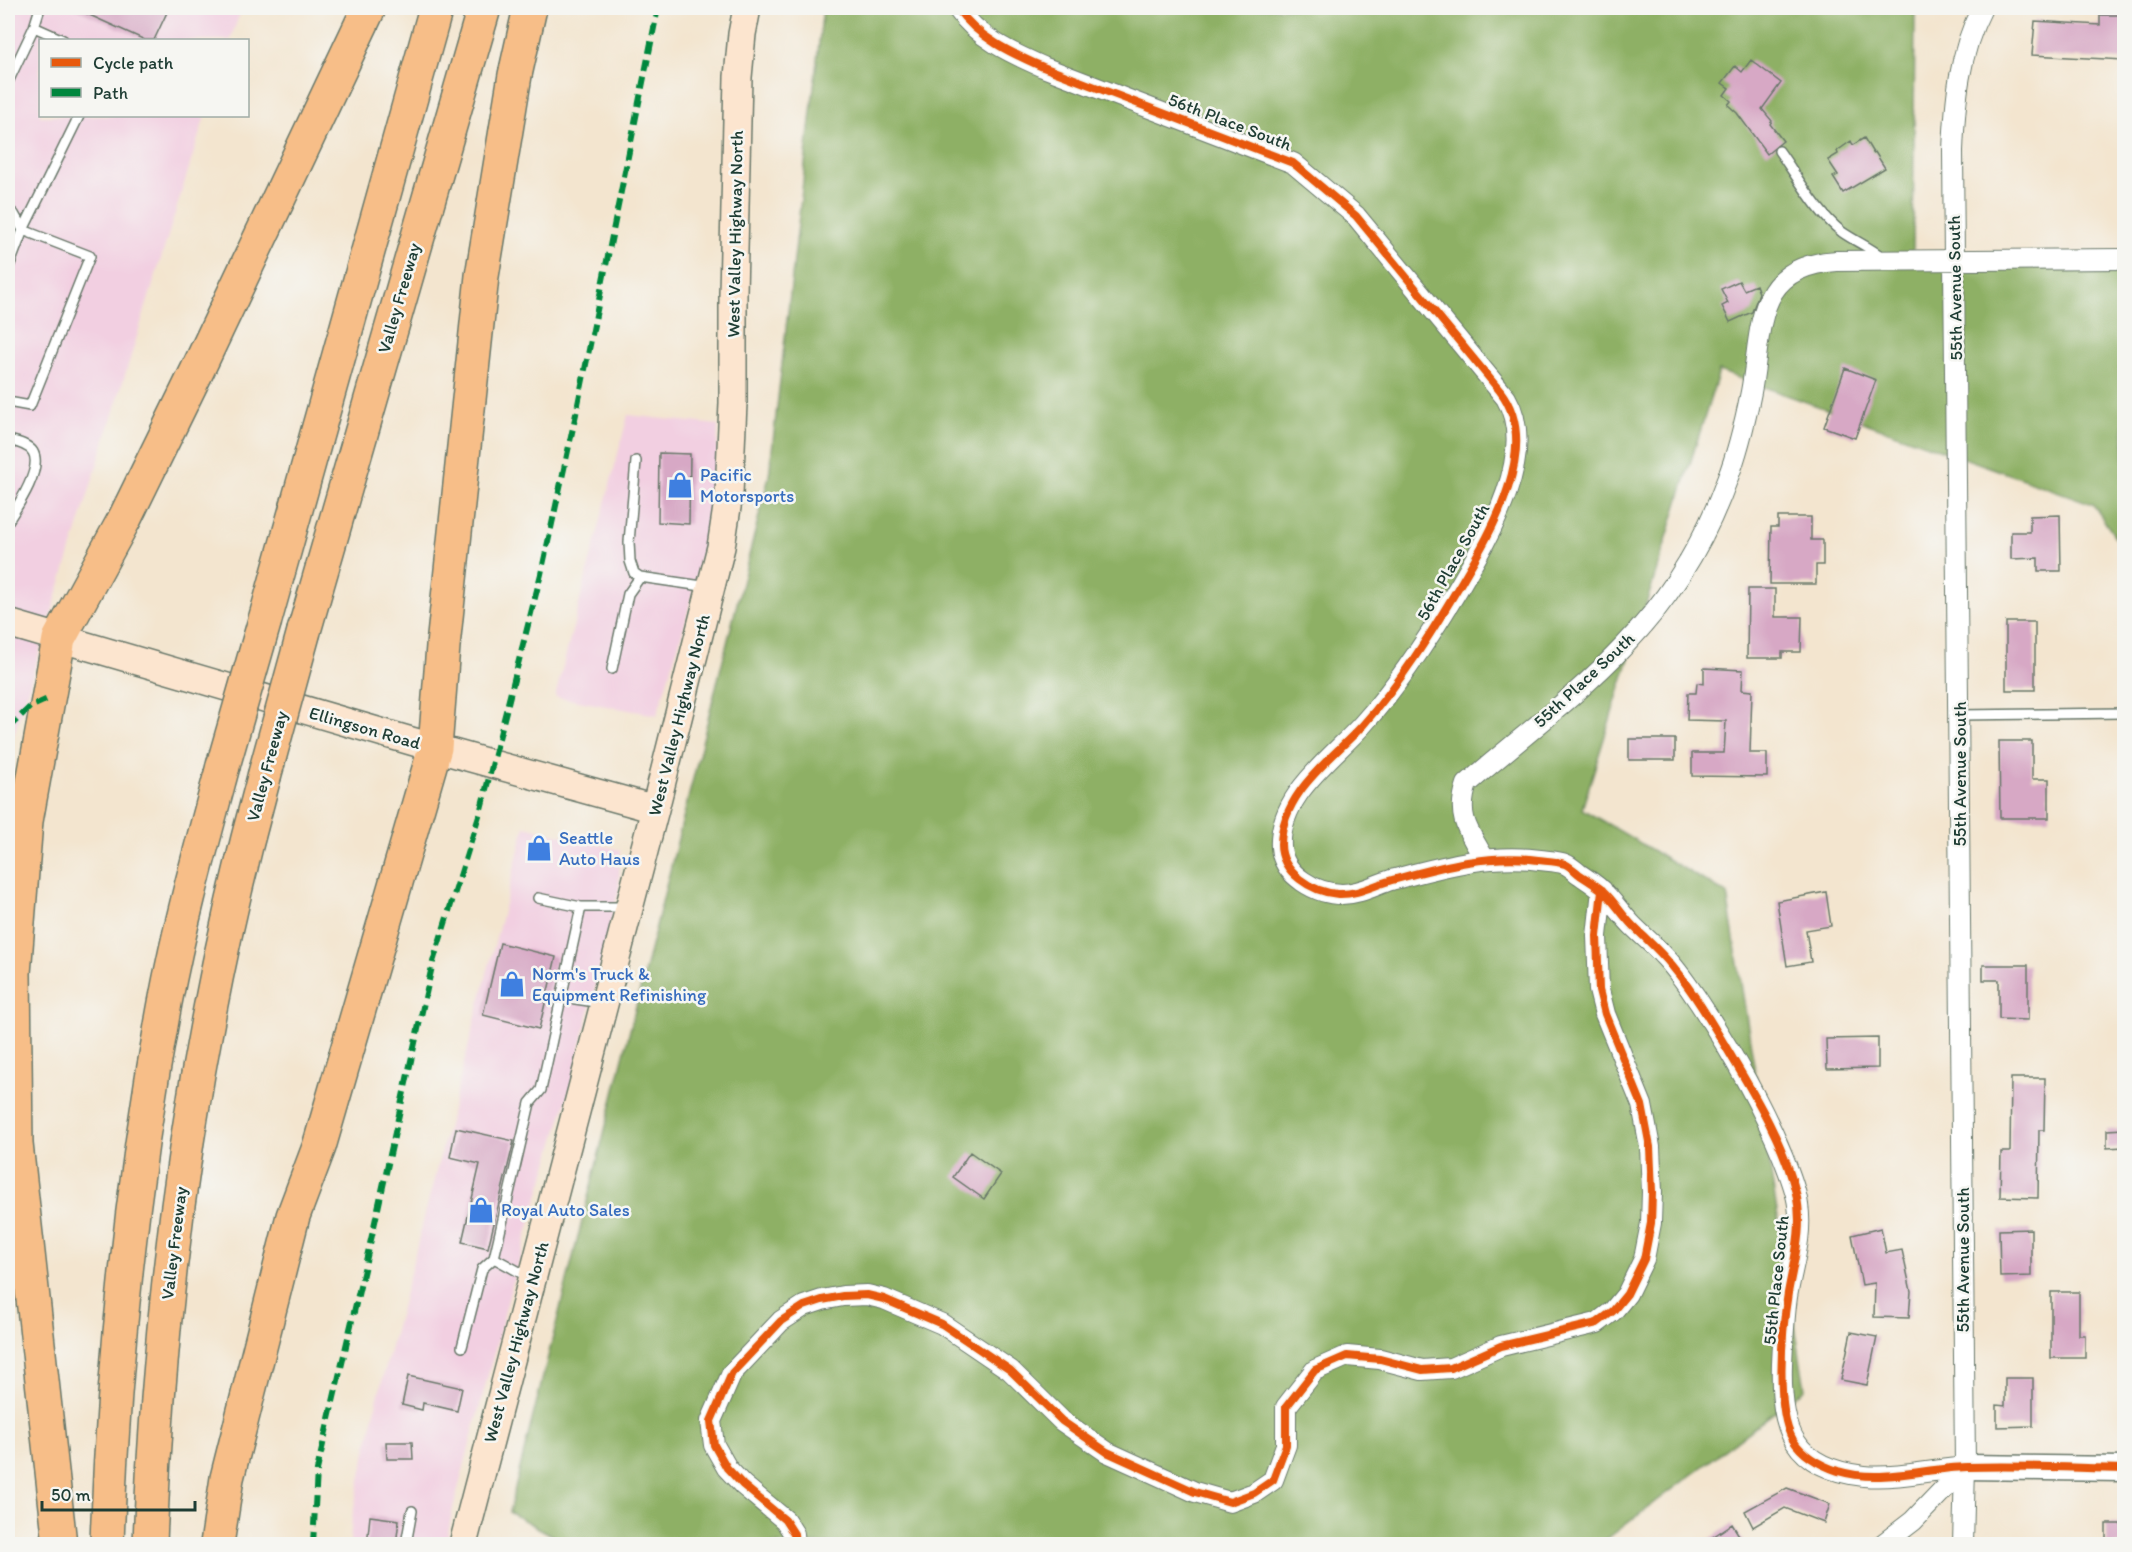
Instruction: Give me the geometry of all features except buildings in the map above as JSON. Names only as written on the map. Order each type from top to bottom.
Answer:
[{"type":"highway","points":[[60,1545],[16,1144],[14,973],[26,821],[59,639],[135,497],[369,8]]},
{"type":"highway","points":[[107,1545],[118,1340],[149,1096],[165,1002],[187,900],[223,765],[436,8]]},
{"type":"highway","name":"Valley Freeway","points":[[150,1545],[155,1435],[165,1322],[193,1100],[231,913],[264,777],[304,631],[484,8]]},
{"type":"highway","points":[[217,1545],[227,1478],[293,1216],[319,1147],[435,748],[444,634],[482,276],[515,75],[530,8]]},
{"type":"main road","name":"West Valley Highway North","points":[[463,1545],[721,547],[729,494],[733,403],[736,132],[742,34],[747,8]]},
{"type":"main road","name":"Ellingson Road","points":[[8,624],[435,748],[655,809]]},
{"type":"street","name":"56th Place South","points":[[957,8],[973,28],[1013,54],[1293,163],[1356,216],[1510,406],[1515,426],[1514,462],[1507,490],[1489,535],[1446,609],[1401,676],[1364,723],[1294,798],[1285,821],[1281,842],[1284,859],[1295,875],[1314,887],[1339,894],[1356,892],[1390,880],[1485,858],[1523,858],[1564,864],[1602,890]]},
{"type":"street","name":"55th Avenue South","points":[[1963,1545],[1965,1467],[1958,524],[1956,516],[1956,260],[1953,151],[1956,99],[1966,45],[1982,8]]},
{"type":"street","points":[[1886,260],[2124,259]]},
{"type":"street","name":"55th Place South","points":[[1485,858],[1465,826],[1461,801],[1467,784],[1600,670],[1626,644],[1678,578],[1713,516],[1728,479],[1741,438],[1751,391],[1763,314],[1778,284],[1796,270],[1819,262],[1886,260]]},
{"type":"street","points":[[795,1545],[794,1534],[785,1520],[743,1485],[727,1468],[714,1445],[711,1420],[732,1373],[781,1322],[804,1306],[843,1296],[867,1295],[884,1299],[942,1324],[1010,1370],[1062,1420],[1107,1452],[1196,1492],[1230,1502],[1254,1493],[1273,1480],[1286,1445],[1287,1407],[1316,1370],[1347,1356],[1380,1359],[1422,1370],[1451,1368],[1501,1346],[1597,1323],[1613,1311],[1627,1294],[1644,1259],[1652,1200],[1650,1147],[1641,1105],[1605,1014],[1599,990],[1597,936],[1602,890]]},
{"type":"street","name":"55th Place South","points":[[1602,890],[1631,924],[1663,955],[1704,1010],[1752,1092],[1794,1185],[1800,1232],[1787,1295],[1782,1376],[1785,1418],[1794,1441],[1806,1455],[1821,1463],[1838,1471],[1866,1476],[1881,1477],[1965,1467]]},
{"type":"street","points":[[1883,1545],[1913,1521],[1965,1467],[2124,1469]]},
{"type":"lane","points":[[8,82],[34,27],[40,8]]},
{"type":"lane","points":[[34,27],[61,39]]},
{"type":"lane","points":[[8,269],[23,230],[79,117]]},
{"type":"lane","points":[[1779,151],[1826,216],[1843,232],[1865,244],[1886,260]]},
{"type":"lane","points":[[8,209],[14,214],[23,230],[90,256],[30,406],[8,402]]},
{"type":"lane","points":[[8,440],[28,447],[35,461],[26,489],[8,521]]},
{"type":"lane","points":[[636,461],[629,542],[630,561],[634,573],[640,577],[711,588]]},
{"type":"lane","points":[[612,669],[628,594],[640,577]]},
{"type":"lane","points":[[1959,715],[2124,713]]},
{"type":"lane","points":[[538,897],[581,907],[629,907]]},
{"type":"lane","points":[[462,1347],[482,1269],[494,1258],[530,1103],[542,1090],[581,907]]},
{"type":"lane","points":[[562,997],[604,1003]]},
{"type":"lane","points":[[494,1258],[523,1274],[533,1276]]},
{"type":"lane","points":[[406,1545],[412,1511]]},
{"type":"shaded area","points":[[8,8],[242,8],[230,39],[39,39],[39,117],[205,117],[8,754]]},
{"type":"shaded area","points":[[628,415],[718,425],[716,486],[686,620],[657,715],[555,697]]},
{"type":"shaded area","points":[[525,826],[620,850],[619,888],[572,1082],[510,1292],[452,1512],[446,1544],[350,1544],[352,1517],[377,1401]]},
{"type":"green space","points":[[823,8],[1915,8],[1913,260],[2124,259],[2124,550],[2093,504],[1719,371],[1582,809],[1727,894],[1805,1389],[1600,1544],[568,1544],[509,1512],[769,476]]},
{"type":"marked path","points":[[313,1544],[317,1470],[433,962],[481,809],[541,574],[576,414],[658,8]]},
{"type":"marked path","points":[[8,728],[30,707],[48,699]]},
{"type":"cycle path","points":[[957,8],[965,19],[985,36],[1031,62],[1293,163],[1356,216],[1500,391],[1512,414],[1516,439],[1514,465],[1507,492],[1496,518],[1458,588],[1402,676],[1363,725],[1299,792],[1284,825],[1281,844],[1282,854],[1292,872],[1318,889],[1345,894],[1464,862],[1519,858],[1562,863],[1603,891],[1629,922],[1658,950],[1689,988],[1751,1090],[1778,1141],[1791,1176],[1798,1206],[1799,1231],[1784,1327],[1782,1389],[1787,1426],[1793,1440],[1818,1463],[1838,1471],[1870,1476],[1967,1467],[2124,1469]]},
{"type":"cycle path","points":[[795,1544],[794,1534],[785,1520],[743,1485],[727,1468],[714,1445],[711,1421],[732,1373],[781,1321],[804,1306],[822,1300],[867,1295],[884,1299],[942,1324],[1010,1370],[1062,1421],[1107,1452],[1195,1492],[1230,1502],[1254,1493],[1273,1480],[1286,1445],[1286,1407],[1315,1370],[1347,1356],[1380,1359],[1422,1370],[1451,1368],[1501,1346],[1597,1323],[1613,1311],[1627,1294],[1644,1259],[1651,1223],[1652,1192],[1650,1147],[1642,1105],[1605,1014],[1599,990],[1597,936],[1602,890]]},
{"type":"place","name":"Pacific Motorsports","points":[[680,485]]},
{"type":"place","name":"Seattle Auto Haus","points":[[539,848]]},
{"type":"place","name":"Norm's Truck & Equipment Refinishing","points":[[512,984]]},
{"type":"place","name":"Royal Auto Sales","points":[[481,1210]]}]
